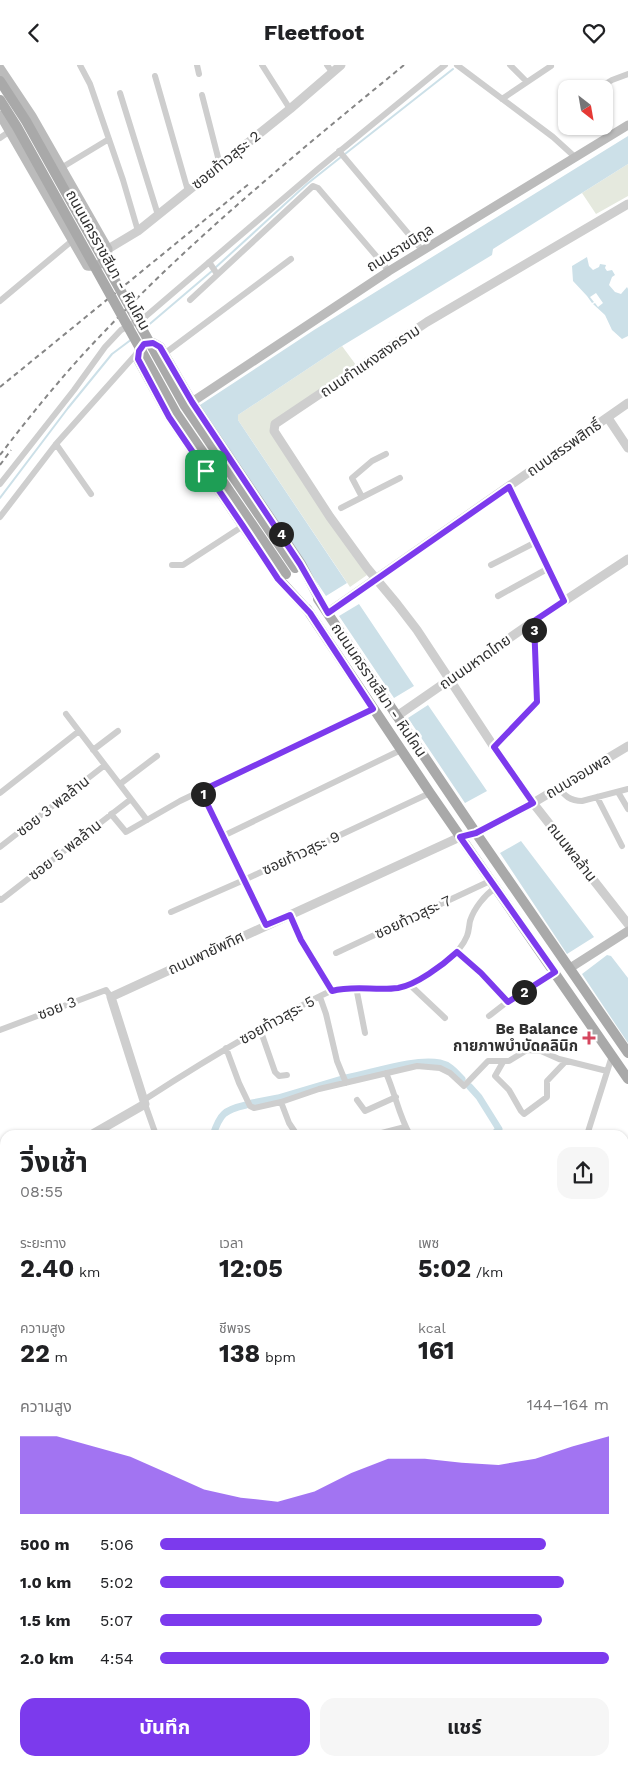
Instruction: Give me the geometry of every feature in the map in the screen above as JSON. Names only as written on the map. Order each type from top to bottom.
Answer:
[{"type":"main road","points":[[0,68],[32,116],[108,249],[107,259],[100,265],[87,266],[0,115]]},
{"type":"main road","points":[[0,81],[26,121],[58,177],[185,406],[290,571],[325,609]]},
{"type":"main road","name":"ถนนนครราชสีมา - หินโคน","points":[[0,100],[17,127],[176,413],[290,571],[310,613],[373,709],[627,1076]]},
{"type":"main road","name":"ถนนราชนิกูล","points":[[192,402],[422,250],[628,125]]},
{"type":"main road","points":[[65,227],[79,227],[85,221],[87,215]]},
{"type":"main road","points":[[72,240],[82,232],[89,230],[97,231]]},
{"type":"main road","points":[[310,613],[278,579],[169,417],[138,359],[139,351],[144,344],[153,343],[160,347],[192,402],[300,564],[325,609],[476,833],[628,1053]]},
{"type":"main road","points":[[460,837],[476,833]]},
{"type":"main road","points":[[556,974],[570,968],[628,931]]},
{"type":"street","points":[[80,65],[90,85],[109,139],[138,231]]},
{"type":"street","points":[[197,65],[199,74]]},
{"type":"street","points":[[262,65],[290,109]]},
{"type":"street","name":"ซอยท้าวสุระ 2","points":[[108,249],[138,231],[290,109],[330,68],[341,65]]},
{"type":"street","points":[[190,300],[213,268],[341,154],[445,65]]},
{"type":"street","points":[[457,65],[553,137],[575,157]]},
{"type":"street","points":[[510,65],[526,81]]},
{"type":"street","points":[[502,99],[526,81],[551,66]]},
{"type":"street","points":[[612,80],[628,74]]},
{"type":"street","points":[[155,76],[188,191]]},
{"type":"street","points":[[120,93],[158,215]]},
{"type":"street","points":[[202,95],[220,165]]},
{"type":"street","points":[[0,138],[10,131]]},
{"type":"street","points":[[61,167],[109,139]]},
{"type":"street","points":[[341,154],[422,250]]},
{"type":"street","points":[[0,484],[74,390],[105,347],[121,330],[145,317],[213,268],[315,186],[389,271]]},
{"type":"street","name":"ถนนกำแหงสงคราม","points":[[449,680],[416,630],[330,517],[274,431],[275,424],[427,322],[628,204]]},
{"type":"street","points":[[0,301],[72,240]]},
{"type":"street","points":[[164,354],[291,259]]},
{"type":"street","points":[[0,517],[56,444],[139,351]]},
{"type":"street","name":"ถนนสรรพสิทธิ์","points":[[325,609],[377,579],[628,403]]},
{"type":"street","points":[[608,418],[628,448]]},
{"type":"street","points":[[56,444],[91,494]]},
{"type":"street","points":[[362,497],[352,478],[372,461],[386,454]]},
{"type":"street","points":[[341,508],[400,478]]},
{"type":"street","points":[[509,487],[564,601]]},
{"type":"street","points":[[172,565],[183,565],[243,526]]},
{"type":"street","points":[[491,565],[536,542]]},
{"type":"street","name":"ถนนมหาดไทย","points":[[397,716],[534,621],[628,559]]},
{"type":"street","points":[[498,596],[549,569]]},
{"type":"street","points":[[494,747],[537,702],[534,621]]},
{"type":"street","name":"ถนนพลล้าน","points":[[449,680],[533,803],[628,924]]},
{"type":"street","points":[[111,814],[126,832],[201,791],[373,709]]},
{"type":"street","points":[[66,714],[147,820]]},
{"type":"street","points":[[0,793],[79,731]]},
{"type":"street","points":[[94,750],[118,731]]},
{"type":"street","name":"ถนนจอมพล","points":[[476,833],[533,803],[628,746]]},
{"type":"street","points":[[223,836],[401,750]]},
{"type":"street","points":[[120,784],[157,756]]},
{"type":"street","name":"ซอย 3 พลล้าน","points":[[0,847],[105,765]]},
{"type":"street","points":[[558,787],[565,796],[574,801],[628,789]]},
{"type":"street","points":[[201,791],[266,925]]},
{"type":"street","points":[[618,792],[628,809]]},
{"type":"street","name":"ซอยท้าวสุระ 9","points":[[171,912],[430,793]]},
{"type":"street","points":[[597,797],[622,846]]},
{"type":"street","name":"ซอย 5 พลล้าน","points":[[0,899],[131,799]]},
{"type":"street","name":"ถนนพายัพทิศ","points":[[111,997],[460,837]]},
{"type":"street","name":"ซอยท้าวสุระ 5","points":[[144,1102],[226,1048],[332,991],[356,987],[399,987],[409,984],[434,969],[457,952],[467,935],[471,919],[493,884]]},
{"type":"street","name":"ซอยท้าวสุระ 7","points":[[336,953],[493,884]]},
{"type":"street","points":[[290,915],[301,940],[332,991]]},
{"type":"street","points":[[457,952],[481,973],[508,1002]]},
{"type":"street","points":[[489,1016],[508,1002],[556,974]]},
{"type":"street","points":[[409,984],[445,1018]]},
{"type":"street","points":[[356,987],[365,1033]]},
{"type":"street","name":"ซอย 3","points":[[0,1031],[106,989],[111,997]]},
{"type":"street","points":[[111,997],[154,1130]]},
{"type":"street","points":[[320,997],[337,1061],[346,1083]]},
{"type":"street","points":[[260,1029],[274,1072],[279,1076],[287,1075]]},
{"type":"street","points":[[226,1048],[239,1083],[250,1106],[254,1108],[281,1102],[319,1089],[417,1066],[440,1068],[450,1073],[464,1086],[488,1061],[509,1061],[527,1049],[541,1051],[566,1061],[606,1071]]},
{"type":"street","points":[[588,1130],[612,1056]]},
{"type":"street","points":[[503,1062],[495,1076],[512,1093],[521,1111],[524,1113],[547,1097],[547,1081],[566,1061]]},
{"type":"street","points":[[386,1073],[407,1130]]},
{"type":"street","points":[[357,1100],[365,1111],[396,1097]]},
{"type":"street","points":[[105,1130],[144,1102]]},
{"type":"street","points":[[281,1102],[288,1123],[293,1130]]},
{"type":"street","points":[[393,1130],[405,1127]]},
{"type":"shaded area","points":[[628,136],[628,164],[493,249],[492,255],[342,346],[238,415],[238,420],[347,583],[326,596],[200,408],[200,405],[314,330]]},
{"type":"shaded area","points":[[628,164],[628,196],[596,214],[582,193]]},
{"type":"shaded area","points":[[587,257],[589,266],[593,270],[599,267],[600,264],[606,265],[607,271],[612,270],[615,275],[612,277],[609,285],[615,292],[621,294],[627,287],[628,289],[628,336],[622,339],[612,330],[605,315],[593,304],[595,303],[598,307],[603,303],[596,293],[590,297],[594,302],[592,303],[573,281],[572,266]]},
{"type":"shaded area","points":[[342,346],[356,365],[272,431],[367,575],[350,587],[238,420],[238,415]]},
{"type":"shaded area","points":[[359,604],[414,686],[394,698],[339,616]]},
{"type":"shaded area","points":[[428,705],[487,791],[465,803],[408,718]]},
{"type":"shaded area","points":[[521,841],[594,937],[567,954],[500,853]]},
{"type":"shaded area","points":[[607,955],[611,956],[628,978],[628,1043],[582,974]]},
{"type":"waterway","points":[[345,154],[453,69]]},
{"type":"waterway","points":[[215,268],[307,184],[341,157]]},
{"type":"waterway","points":[[145,328],[212,271]]},
{"type":"waterway","points":[[0,498],[68,408],[112,354],[132,339]]},
{"type":"waterway","points":[[346,1078],[406,1064],[430,1062],[447,1065],[462,1079]]},
{"type":"waterway","points":[[252,1103],[278,1098],[342,1079]]},
{"type":"waterway","points":[[470,1087],[479,1097],[498,1130]]},
{"type":"waterway","points":[[215,1130],[224,1114],[246,1105]]},
{"type":"railway","points":[[0,455],[38,407],[91,346],[176,260],[250,193],[404,65]]},
{"type":"railway","points":[[0,387],[250,183]]},
{"type":"railway","points":[[0,465],[11,450]]},
{"type":"place","name":"Be Balance กายภาพบำบัดคลินิก","points":[[589,1038]]},
{"type":"route","points":[[153,343],[160,347],[192,402],[300,564],[328,613],[509,487],[564,601],[534,621],[537,702],[494,747],[533,803],[476,833],[460,837],[555,972],[508,1002],[476,967],[457,952],[409,984],[399,987],[345,988],[332,991],[301,940],[290,915],[266,925],[201,791],[373,709],[310,613],[278,579],[206,471],[169,417],[138,359],[139,351],[144,344],[153,343]]}]
